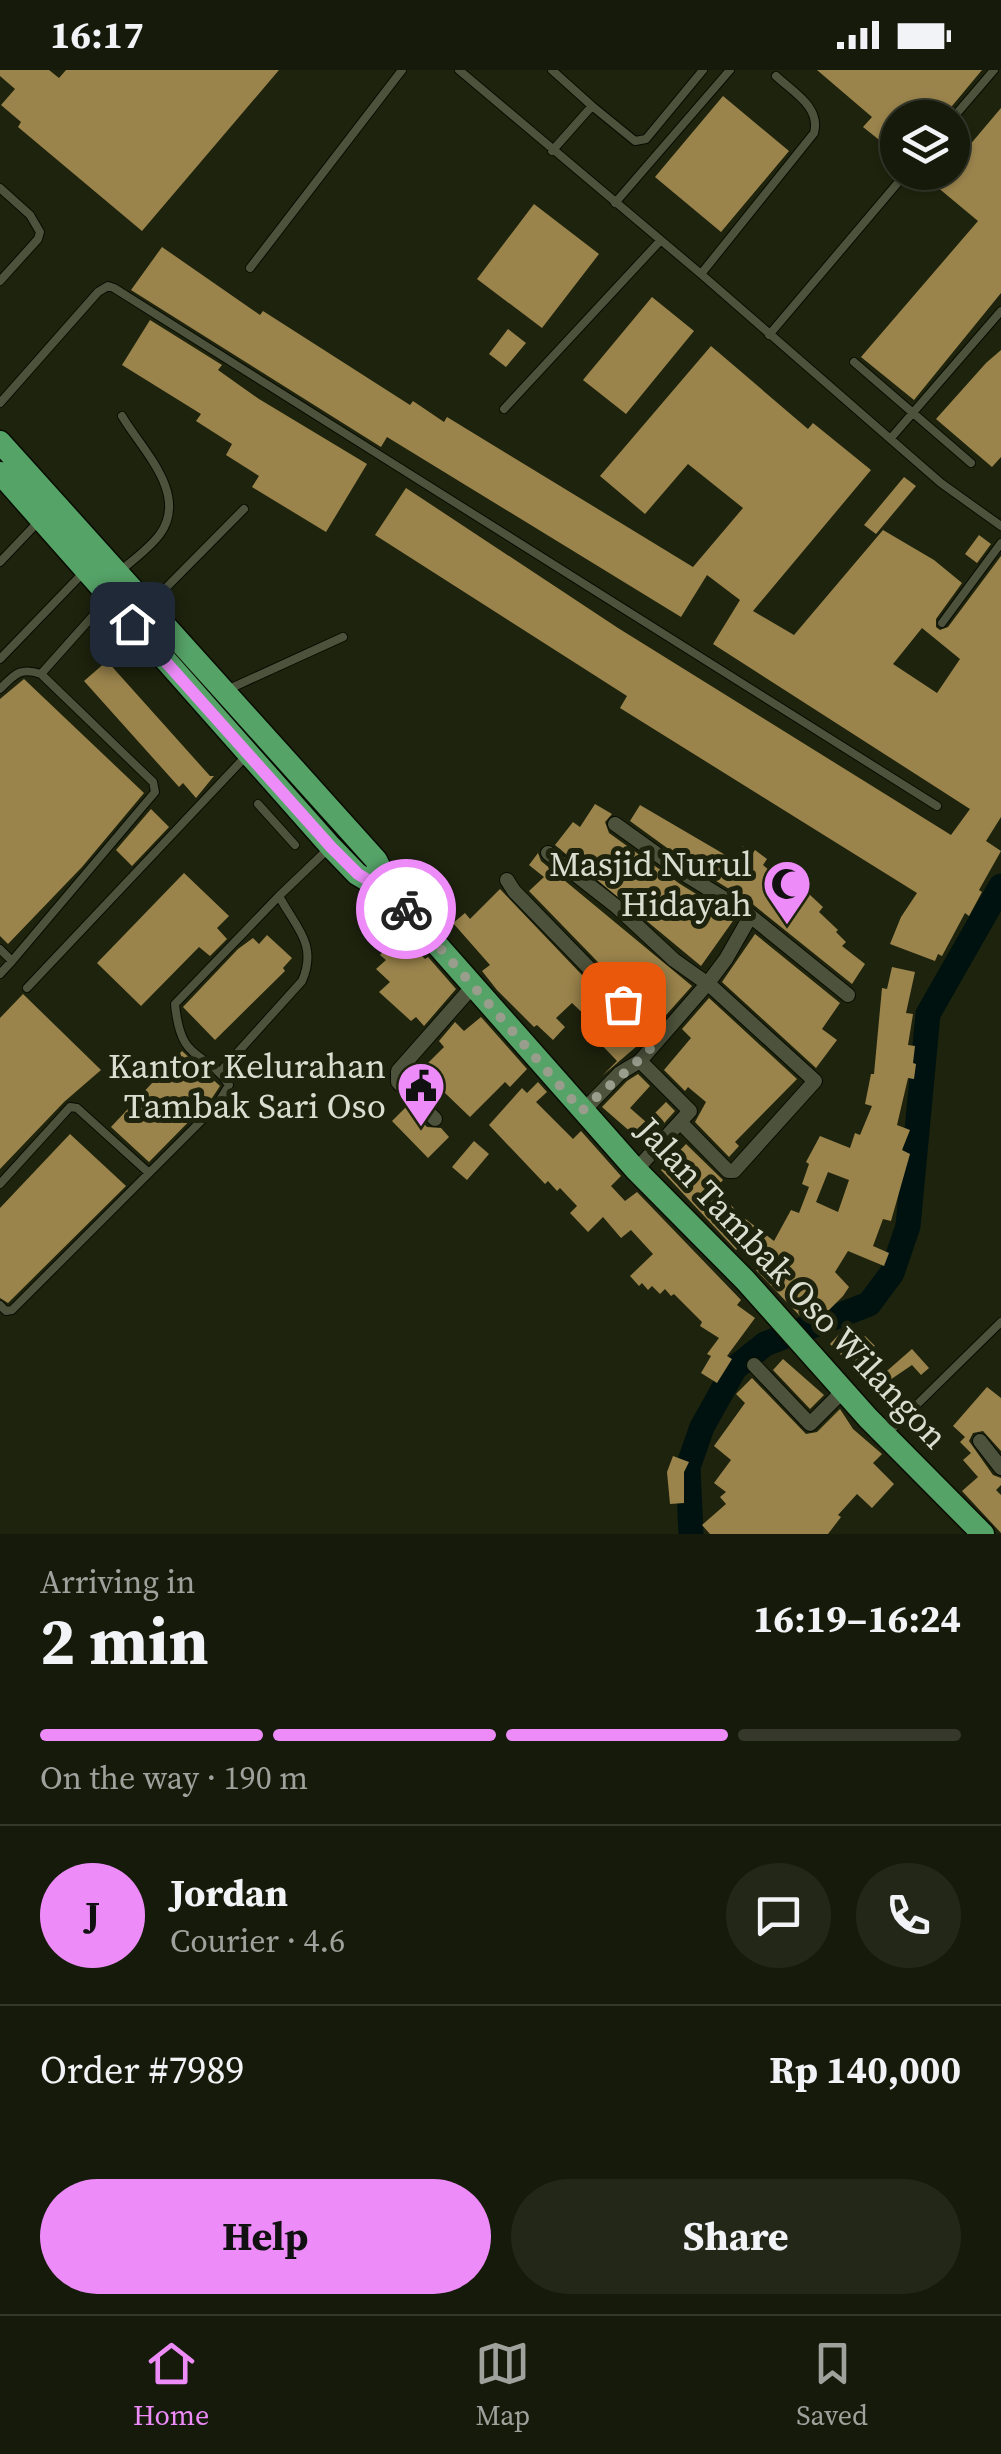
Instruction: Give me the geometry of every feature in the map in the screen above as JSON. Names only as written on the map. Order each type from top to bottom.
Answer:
[{"type":"highway","points":[[0,442],[108,582],[147,607],[223,692],[331,847],[358,874],[394,896]]},
{"type":"highway","points":[[0,473],[108,582],[257,745],[349,830],[376,860],[394,896]]},
{"type":"highway","name":"Jalan Tambak Oso Wilangon","points":[[394,896],[636,1170],[745,1280],[885,1436],[983,1534]]},
{"type":"street","points":[[614,824],[750,917],[848,995]]},
{"type":"street","points":[[548,854],[616,907],[674,960],[708,983],[815,1080],[734,1171],[728,1170],[682,1123]]},
{"type":"street","points":[[507,880],[658,1040]]},
{"type":"street","points":[[582,1111],[620,1073],[640,1061],[708,983],[750,917]]},
{"type":"street","points":[[435,1119],[398,1082],[398,1071],[474,986]]},
{"type":"street","points":[[636,1170],[682,1123],[690,1108],[640,1061]]},
{"type":"street","points":[[754,1365],[810,1424],[843,1391]]},
{"type":"street","points":[[980,1441],[1001,1468]]},
{"type":"lane","points":[[250,268],[402,70]]},
{"type":"lane","points":[[458,70],[940,482],[1001,526]]},
{"type":"lane","points":[[552,70],[640,142],[704,70]]},
{"type":"lane","points":[[615,203],[730,70]]},
{"type":"lane","points":[[968,100],[994,70]]},
{"type":"lane","points":[[700,274],[814,133],[814,112],[776,76]]},
{"type":"lane","points":[[552,151],[592,106]]},
{"type":"lane","points":[[0,188],[30,215],[40,232],[0,281]]},
{"type":"lane","points":[[768,335],[892,190]]},
{"type":"lane","points":[[504,408],[660,241]]},
{"type":"lane","points":[[0,404],[98,292],[108,286],[114,288],[937,806]]},
{"type":"lane","points":[[891,438],[1001,311]]},
{"type":"lane","points":[[854,362],[971,463]]},
{"type":"lane","points":[[0,659],[108,582],[160,534],[170,505],[167,486],[122,416]]},
{"type":"lane","points":[[147,607],[244,509]]},
{"type":"lane","points":[[0,562],[42,518]]},
{"type":"lane","points":[[942,623],[1001,542]]},
{"type":"lane","points":[[0,545],[8,554]]},
{"type":"lane","points":[[41,674],[108,582]]},
{"type":"lane","points":[[223,692],[343,637]]},
{"type":"lane","points":[[0,689],[18,670],[41,674],[153,782],[155,792],[0,974]]},
{"type":"lane","points":[[28,988],[257,745]]},
{"type":"lane","points":[[258,804],[296,845]]},
{"type":"lane","points":[[0,1305],[6,1311],[12,1310],[216,1106],[229,1085],[220,1072],[185,1045],[178,1029],[176,1004],[279,896],[349,830]]},
{"type":"lane","points":[[220,1072],[302,982],[310,964],[309,947],[279,896]]},
{"type":"lane","points":[[0,949],[12,961]]},
{"type":"lane","points":[[0,1184],[70,1107],[77,1108],[150,1173]]},
{"type":"lane","points":[[885,1436],[1001,1322]]},
{"type":"building","points":[[0,70],[49,70],[59,78],[66,70],[279,70],[142,231],[18,127],[21,122],[1,105],[15,89],[0,76]]},
{"type":"building","points":[[817,70],[982,70],[957,100],[880,100],[880,141],[863,127],[872,117]]},
{"type":"building","points":[[723,96],[789,151],[721,232],[655,177]]},
{"type":"building","points":[[1001,108],[1001,293],[914,400],[861,357],[978,221],[941,190],[970,190],[970,145]]},
{"type":"building","points":[[534,204],[599,254],[542,328],[477,279]]},
{"type":"building","points":[[162,247],[260,315],[263,311],[410,405],[413,401],[444,422],[447,417],[693,567],[743,508],[688,464],[645,514],[600,476],[711,346],[808,429],[813,423],[871,470],[753,611],[794,635],[883,530],[934,560],[962,583],[936,619],[940,630],[948,627],[1001,556],[1001,817],[986,841],[1001,851],[969,916],[965,913],[942,956],[938,954],[935,961],[890,944],[917,893],[620,708],[627,696],[375,535],[406,488],[618,628],[951,835],[970,809],[713,644],[740,600],[707,575],[681,617],[387,437],[381,447],[131,290]],"holes":[[[922,628],[960,659],[937,693],[893,664]]]},
{"type":"building","points":[[652,297],[694,331],[626,414],[583,380]]},
{"type":"building","points":[[150,320],[222,365],[218,370],[259,399],[367,464],[326,532],[252,487],[259,476],[226,455],[232,444],[196,421],[201,414],[122,365]]},
{"type":"building","points":[[508,329],[526,343],[506,367],[489,354]]},
{"type":"building","points":[[1001,350],[1001,457],[992,467],[936,419]]},
{"type":"building","points":[[904,477],[916,486],[876,534],[864,525]]},
{"type":"building","points":[[979,535],[991,544],[977,563],[965,554]]},
{"type":"building","points":[[107,661],[214,776],[196,798],[183,783],[179,787],[84,681]]},
{"type":"building","points":[[24,679],[144,793],[82,867],[8,944],[0,936],[0,699]]},
{"type":"building","points":[[595,804],[612,814],[605,822],[609,833],[735,918],[701,966],[555,845],[573,822],[580,827]]},
{"type":"building","points":[[640,805],[734,860],[743,846],[753,853],[755,850],[767,859],[763,865],[790,888],[796,882],[823,907],[819,912],[838,930],[846,942],[842,946],[865,964],[852,984],[750,902],[630,821]]},
{"type":"building","points":[[151,809],[169,827],[132,866],[116,850]]},
{"type":"building","points":[[538,853],[541,861],[692,986],[658,1024],[529,891],[544,877],[529,865]]},
{"type":"building","points":[[184,873],[229,916],[217,928],[227,939],[210,956],[199,947],[141,1006],[97,963]]},
{"type":"building","points":[[500,889],[644,1040],[602,1076],[617,1061],[597,1040],[609,1028],[593,1013],[588,1018],[572,1003],[556,1018],[565,1027],[553,1040],[497,990],[482,971],[490,965],[453,923],[465,913],[470,919]]},
{"type":"building","points":[[390,924],[425,959],[428,957],[456,989],[424,1026],[416,1017],[411,1021],[379,992],[390,982],[376,969],[386,960],[380,955],[385,949],[375,940]]},
{"type":"building","points":[[755,934],[840,1003],[822,1029],[837,1040],[816,1068],[722,982]]},
{"type":"building","points":[[267,935],[292,958],[283,968],[285,971],[215,1040],[183,1007],[238,949],[253,938],[259,944]]},
{"type":"building","points":[[892,967],[915,972],[906,1013],[913,1014],[908,1045],[915,1046],[916,1064],[914,1079],[908,1078],[897,1125],[910,1130],[902,1150],[910,1154],[891,1221],[883,1219],[873,1246],[889,1253],[884,1266],[848,1251],[835,1272],[849,1287],[843,1296],[828,1311],[816,1300],[800,1316],[756,1270],[761,1264],[739,1247],[736,1250],[661,1170],[686,1144],[723,1180],[716,1188],[739,1214],[774,1241],[791,1210],[799,1213],[809,1187],[802,1184],[809,1164],[806,1162],[820,1136],[850,1148],[855,1133],[860,1135],[872,1106],[865,1104],[874,1074],[882,988],[887,989]],"holes":[[[828,1172],[849,1180],[838,1212],[816,1202]]]},
{"type":"building","points":[[23,994],[101,1070],[64,1102],[0,1169],[0,1018]]},
{"type":"building","points":[[709,998],[797,1079],[735,1142],[739,1146],[729,1157],[695,1122],[706,1102],[688,1087],[685,1091],[664,1070],[691,1038],[682,1029]]},
{"type":"building","points":[[481,1017],[527,1069],[510,1087],[505,1082],[470,1117],[421,1070],[444,1047],[439,1041],[455,1022],[464,1031]]},
{"type":"building","points":[[182,1051],[220,1086],[149,1162],[111,1127]]},
{"type":"building","points":[[638,1074],[650,1086],[630,1108],[646,1122],[666,1102],[675,1111],[648,1141],[637,1130],[633,1134],[602,1107]]},
{"type":"building","points":[[538,1082],[547,1092],[536,1102],[573,1139],[581,1131],[621,1176],[611,1186],[625,1201],[637,1192],[741,1300],[737,1305],[755,1318],[727,1356],[732,1359],[717,1383],[701,1373],[711,1356],[707,1354],[719,1338],[700,1326],[702,1322],[674,1294],[671,1296],[665,1289],[660,1294],[652,1286],[648,1290],[630,1276],[653,1254],[631,1230],[621,1238],[603,1217],[588,1232],[570,1213],[577,1206],[560,1188],[557,1191],[548,1181],[545,1184],[489,1125],[522,1088],[527,1093]]},
{"type":"building","name":"Kantor Kelurahan Tambak Sari Oso","points":[[407,1106],[427,1127],[441,1128],[449,1137],[428,1158],[392,1121]]},
{"type":"building","points":[[70,1134],[126,1186],[8,1303],[0,1298],[0,1208]]},
{"type":"building","points":[[474,1141],[489,1154],[467,1180],[452,1167]]},
{"type":"building","points":[[845,1328],[859,1341],[865,1336],[875,1346],[853,1367],[830,1344]]},
{"type":"building","points":[[912,1349],[929,1368],[921,1375],[912,1365],[887,1382],[894,1389],[884,1397],[872,1384]]},
{"type":"building","points":[[783,1359],[824,1395],[810,1409],[773,1370]]},
{"type":"building","points":[[752,1378],[806,1434],[817,1432],[840,1409],[853,1429],[882,1454],[873,1463],[894,1484],[872,1508],[857,1494],[838,1515],[841,1517],[828,1534],[710,1534],[702,1525],[726,1504],[720,1497],[726,1492],[714,1483],[731,1460],[714,1446],[745,1403],[736,1394]]},
{"type":"building","points":[[987,1387],[1001,1398],[1001,1451],[983,1431],[973,1433],[969,1441],[993,1475],[1001,1478],[996,1490],[1001,1495],[1001,1533],[962,1491],[978,1477],[963,1460],[971,1453],[960,1442],[965,1437],[953,1426]]},
{"type":"building","points":[[673,1456],[689,1462],[684,1472],[684,1503],[670,1504],[667,1472]]},
{"type":"waterway","points":[[691,1534],[688,1467],[702,1427],[735,1368],[765,1344],[869,1304],[892,1273],[908,1226],[928,1014],[1001,886]]},
{"type":"way so far","points":[[406,909],[582,1111],[620,1073],[640,1061],[658,1040],[623,1004]]},
{"type":"place","name":"Masjid Nurul Hidayah","points":[[787,926]]},
{"type":"place","name":"Kantor Kelurahan Tambak Sari Oso","points":[[421,1128]]},
{"type":"route","points":[[132,624],[331,847],[358,874],[394,896],[406,909]]}]
